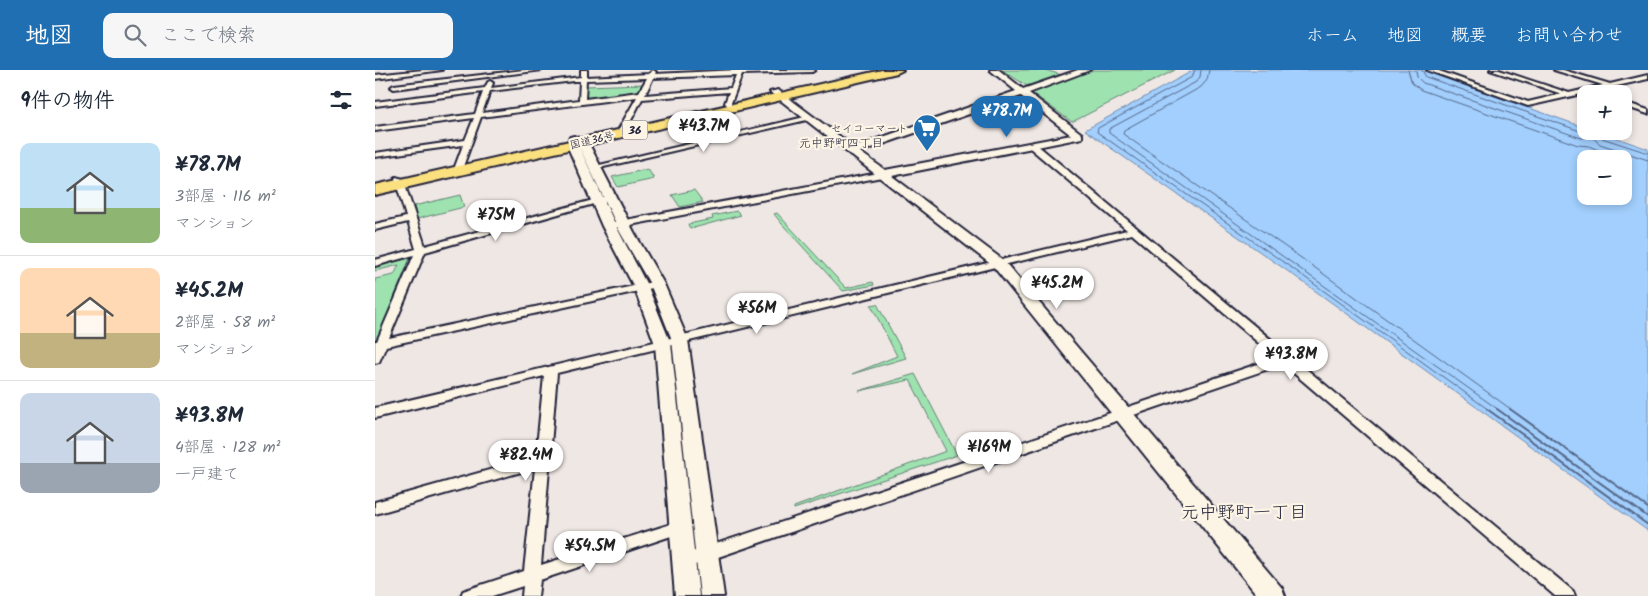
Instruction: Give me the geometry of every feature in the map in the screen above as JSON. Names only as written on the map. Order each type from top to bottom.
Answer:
[{"type":"highway","name":"国道36号","points":[[778,94],[863,70]]},
{"type":"highway","name":"国道36号","points":[[835,78],[873,70]]},
{"type":"highway","name":"国道36号","points":[[375,190],[458,168],[576,142],[731,100],[778,94],[897,70]]},
{"type":"highway","name":"国道36号","points":[[375,184],[400,182]]},
{"type":"street","points":[[375,77],[404,72],[439,70]]},
{"type":"street","points":[[394,87],[494,73],[539,70]]},
{"type":"street","points":[[582,102],[585,70]]},
{"type":"street","points":[[375,104],[584,78],[653,73],[813,70]]},
{"type":"street","points":[[616,224],[1078,136],[1025,92],[994,70]]},
{"type":"street","points":[[853,151],[1086,70]]},
{"type":"street","points":[[1430,70],[1528,104],[1577,94]]},
{"type":"street","points":[[1493,70],[1570,95]]},
{"type":"street","points":[[1557,70],[1607,85]]},
{"type":"street","points":[[375,129],[641,95],[731,100],[741,71]]},
{"type":"street","points":[[375,108],[383,102],[404,72]]},
{"type":"street","points":[[458,168],[494,73]]},
{"type":"street","points":[[622,130],[653,73]]},
{"type":"street","points":[[1614,85],[1648,77]]},
{"type":"street","points":[[778,94],[998,263],[1273,596]]},
{"type":"street","points":[[1632,107],[1648,112]]},
{"type":"street","points":[[595,167],[809,118]]},
{"type":"street","points":[[375,155],[468,142]]},
{"type":"street","points":[[576,142],[595,167],[604,200]]},
{"type":"street","points":[[576,142],[616,224],[649,285],[671,342],[702,520],[712,596]]},
{"type":"street","points":[[1033,146],[1285,358],[1561,595]]},
{"type":"street","points":[[375,359],[378,344],[421,250],[400,182]]},
{"type":"street","points":[[375,263],[604,200]]},
{"type":"street","points":[[375,227],[411,218]]},
{"type":"street","points":[[375,414],[1133,230]]},
{"type":"street","points":[[378,344],[649,285]]},
{"type":"street","points":[[671,342],[680,527],[687,596]]},
{"type":"street","points":[[683,562],[1285,358]]},
{"type":"street","points":[[530,596],[551,371]]},
{"type":"street","points":[[375,508],[542,461]]},
{"type":"street","points":[[469,596],[702,520]]},
{"type":"green space","points":[[1002,70],[1045,70],[1062,75],[1027,86]]},
{"type":"green space","points":[[1091,70],[1175,70],[1072,122],[1032,93],[1033,91]]},
{"type":"green space","points":[[643,84],[636,93],[586,100],[586,86]]},
{"type":"green space","points":[[648,169],[654,179],[618,187],[612,177]]},
{"type":"green space","points":[[694,190],[703,202],[680,207],[672,195]]},
{"type":"green space","points":[[460,195],[464,207],[417,219],[414,206]]},
{"type":"green space","points":[[737,211],[741,215],[690,229],[688,224],[713,219],[712,216]]},
{"type":"green space","points":[[777,213],[846,288],[873,282],[874,285],[843,291],[782,224],[774,214]]},
{"type":"green space","points":[[410,258],[378,338],[375,339],[375,279],[394,275],[399,265],[375,271],[375,266]]},
{"type":"green space","points":[[877,304],[906,358],[852,374],[897,356],[871,305]]},
{"type":"green space","points":[[915,374],[957,455],[794,509],[794,507],[946,451],[910,380],[859,391]]},
{"type":"water","points":[[1194,70],[1421,70],[1577,125],[1577,140],[1622,140],[1648,149],[1648,531],[1296,277],[1085,130]]},
{"type":"place","name":"セイコーマート","points":[[927,152]]},
{"type":"district","name":"元中野町四丁目","points":[[841,143]]},
{"type":"district","name":"元中野町一丁目","points":[[1244,512]]}]
